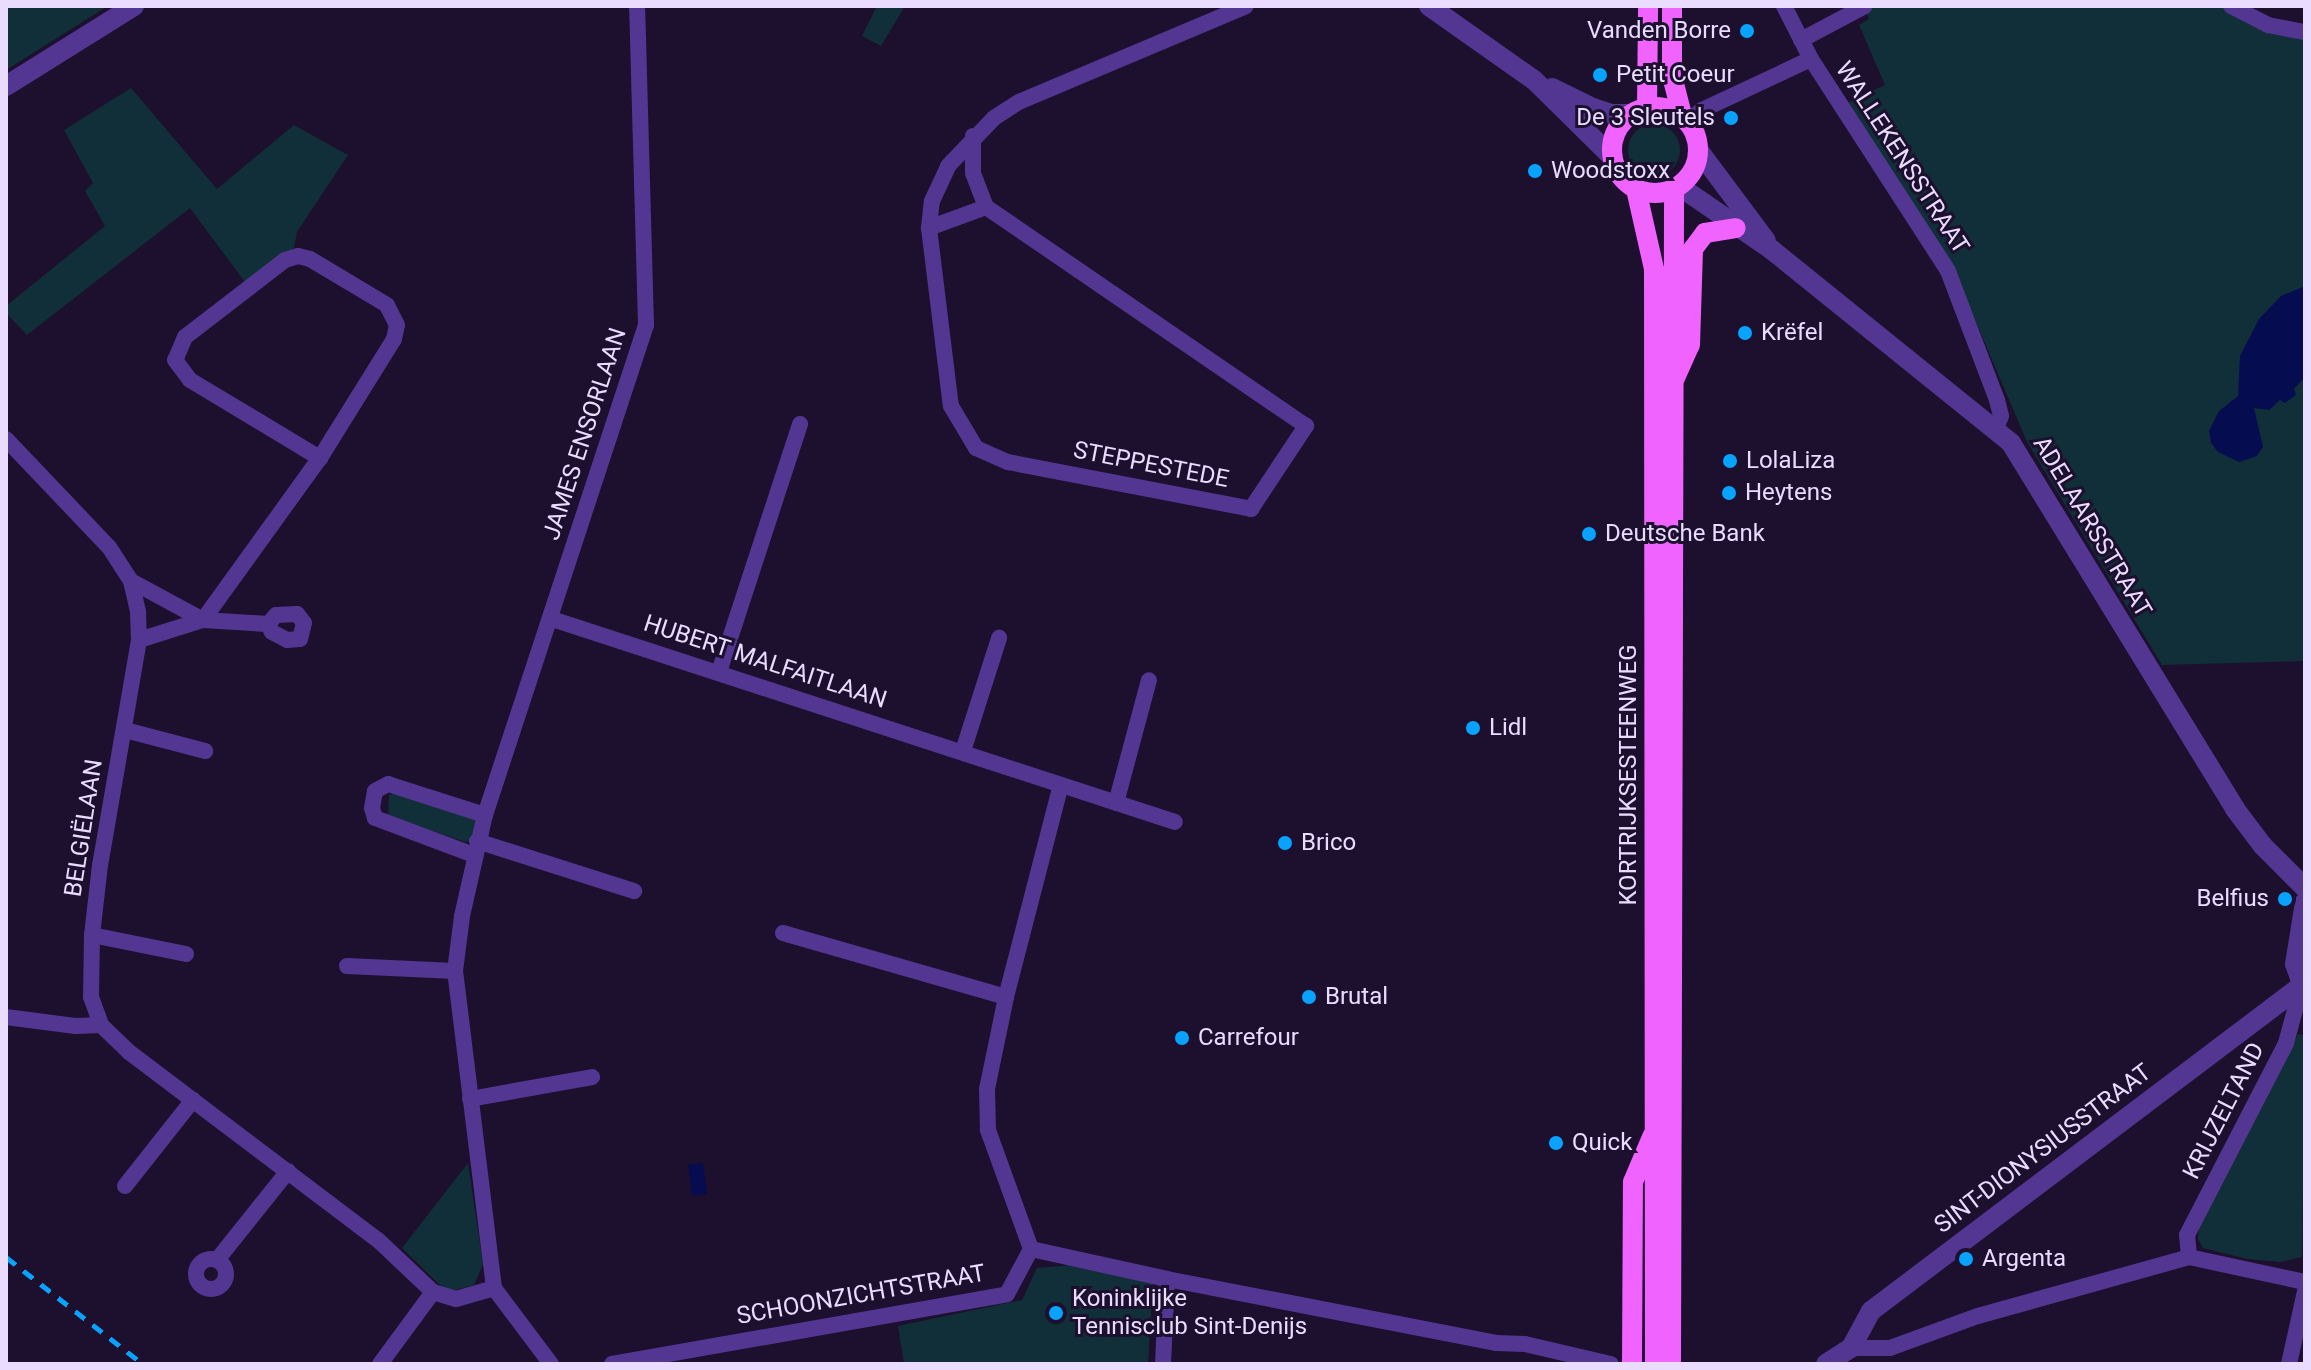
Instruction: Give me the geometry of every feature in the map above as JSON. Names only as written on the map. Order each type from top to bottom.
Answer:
[{"type":"main road","points":[[1639,111],[1648,6]]},
{"type":"main road","points":[[1672,6],[1672,76],[1699,151],[1693,171],[1676,187],[1663,193],[1636,189],[1620,176],[1612,146],[1618,128],[1639,111],[1665,107],[1685,118]]},
{"type":"main road","name":"KORTRIJKSESTEENWEG","points":[[1671,1364],[1672,385],[1676,187]]},
{"type":"main road","name":"KORTRIJKSESTEENWEG","points":[[1636,189],[1651,244],[1654,278],[1655,1364]]},
{"type":"main road","points":[[1672,385],[1690,345],[1693,249],[1705,233],[1736,228]]},
{"type":"main road","points":[[1632,1364],[1633,1182],[1655,1130]]},
{"type":"street","points":[[6,86],[134,6]]},
{"type":"street","name":"JAMES ENSORLAAN","points":[[492,1281],[455,971],[476,848],[485,815],[552,619],[646,325],[637,6]]},
{"type":"street","name":"STEPPESTEDE","points":[[986,207],[1306,426],[1251,509],[1008,462],[976,448],[951,406],[929,228],[932,201],[948,166],[973,136],[1019,102],[1246,6]]},
{"type":"street","points":[[1429,6],[1534,80],[1613,158]]},
{"type":"street","name":"WALLEKENSSTRAAT","points":[[1784,6],[1811,59],[1948,271],[1997,400],[2001,416],[1996,428]]},
{"type":"street","points":[[1801,40],[1865,6]]},
{"type":"street","points":[[2231,6],[2268,25],[2305,32]]},
{"type":"street","points":[[1685,118],[1811,59]]},
{"type":"street","points":[[1534,80],[1612,114],[1639,111]]},
{"type":"street","points":[[929,228],[986,207],[973,173],[973,136]]},
{"type":"street","name":"ADELAARSSTRAAT","points":[[1699,151],[1772,250]]},
{"type":"street","name":"ADELAARSSTRAAT","points":[[1676,187],[1772,250],[2011,443],[2235,809],[2263,846],[2305,888]]},
{"type":"street","points":[[203,620],[320,458],[394,341],[397,325],[387,305],[310,259],[298,256],[285,260],[185,337],[175,360],[190,380],[320,458]]},
{"type":"street","points":[[719,672],[800,424]]},
{"type":"street","name":"BELGIËLAAN","points":[[6,439],[109,547],[131,581],[139,640],[100,865],[92,935],[91,997],[101,1025]]},
{"type":"street","name":"BELGIËLAAN","points":[[131,581],[203,620]]},
{"type":"street","name":"HUBERT MALFAITLAAN","points":[[552,619],[1175,822]]},
{"type":"street","name":"BELGIËLAAN","points":[[139,640],[203,620],[268,624]]},
{"type":"street","points":[[963,751],[999,638]]},
{"type":"street","points":[[1116,803],[1149,680]]},
{"type":"street","name":"BELGIËLAAN","points":[[125,730],[205,751]]},
{"type":"street","points":[[485,815],[388,784],[375,791],[372,808],[375,818],[634,891]]},
{"type":"street","points":[[1061,785],[1006,997],[987,1089],[988,1130],[1031,1249],[1167,1279],[1496,1343],[1525,1344],[1611,1364]]},
{"type":"street","points":[[2304,984],[2295,964],[2305,902]]},
{"type":"street","points":[[783,933],[1006,997]]},
{"type":"street","points":[[92,935],[186,954]]},
{"type":"street","points":[[347,966],[455,971]]},
{"type":"street","name":"KRIJZELTAND","points":[[2189,1257],[2187,1235],[2286,1043],[2304,984]]},
{"type":"street","name":"SINT-DIONYSIUSSTRAAT","points":[[1826,1364],[1851,1348],[1871,1311],[2304,984]]},
{"type":"street","points":[[6,1026],[6,1017],[75,1026],[101,1025],[129,1052],[378,1240],[433,1292],[456,1299],[492,1281],[551,1364]]},
{"type":"street","points":[[470,1099],[592,1077]]},
{"type":"street","points":[[125,1186],[193,1100]]},
{"type":"street","points":[[217,1260],[288,1171]]},
{"type":"street","name":"SCHOONZICHTSTRAAT","points":[[612,1364],[1007,1294],[1031,1249]]},
{"type":"street","points":[[1851,1348],[1890,1348],[1978,1316],[2189,1257],[2305,1282]]},
{"type":"street","points":[[1163,1364],[1167,1279]]},
{"type":"street","points":[[2289,1364],[2305,1291]]},
{"type":"street","points":[[380,1364],[433,1292]]},
{"type":"shaded area","points":[[6,6],[108,6],[6,70]]},
{"type":"shaded area","points":[[877,6],[905,6],[881,46],[862,36]]},
{"type":"shaded area","points":[[1876,6],[2221,6],[2270,31],[2305,37],[2305,661],[2162,665],[2027,442],[1956,275],[1847,103],[1885,85],[1859,25],[1869,19],[1866,12]]},
{"type":"shaded area","points":[[131,88],[217,189],[294,125],[348,155],[297,232],[294,248],[245,282],[190,208],[27,335],[6,313],[6,306],[105,226],[85,191],[93,183],[64,130]]},
{"type":"shaded area","points":[[1654,124],[1672,132],[1680,150],[1672,168],[1654,176],[1636,168],[1628,150],[1636,132]]},
{"type":"shaded area","points":[[2305,286],[2305,377],[2294,389],[2296,395],[2285,403],[2280,400],[2269,410],[2254,408],[2263,447],[2257,456],[2239,462],[2218,452],[2211,443],[2209,431],[2219,411],[2238,396],[2240,356],[2259,319],[2281,296]]},
{"type":"shaded area","points":[[398,792],[478,820],[471,840],[466,842],[388,817],[389,795]]},
{"type":"shaded area","points":[[2298,1034],[2305,1035],[2302,1257],[2281,1262],[2247,1259],[2203,1248],[2198,1239],[2199,1226]]},
{"type":"shaded area","points":[[468,1163],[483,1264],[474,1285],[451,1291],[440,1285],[402,1248]]},
{"type":"shaded area","points":[[703,1163],[707,1194],[692,1196],[688,1165]]},
{"type":"shaded area","name":"Koninklijke Tennisclub Sint-Denijs","points":[[1073,1265],[1153,1282],[1148,1364],[904,1364],[898,1326],[1022,1300],[1037,1268]]},
{"type":"railway","points":[[6,1257],[143,1364]]},
{"type":"place","name":"Vanden Borre","points":[[1747,31]]},
{"type":"place","name":"Petit Coeur","points":[[1600,75]]},
{"type":"place","name":"De 3 Sleutels","points":[[1731,118]]},
{"type":"place","name":"Woodstoxx","points":[[1535,171]]},
{"type":"place","name":"Krëfel","points":[[1745,333]]},
{"type":"place","name":"LolaLiza","points":[[1730,461]]},
{"type":"place","name":"Heytens","points":[[1729,493]]},
{"type":"place","name":"Deutsche Bank","points":[[1589,534]]},
{"type":"place","name":"Lidl","points":[[1473,728]]},
{"type":"place","name":"Brico","points":[[1285,843]]},
{"type":"place","name":"Belfius","points":[[2285,899]]},
{"type":"place","name":"Brutal","points":[[1309,997]]},
{"type":"place","name":"Carrefour","points":[[1182,1038]]},
{"type":"place","name":"Quick","points":[[1556,1143]]},
{"type":"place","name":"Argenta","points":[[1966,1259]]},
{"type":"place","name":"Koninklijke Tennisclub Sint-Denijs","points":[[1056,1313]]}]
